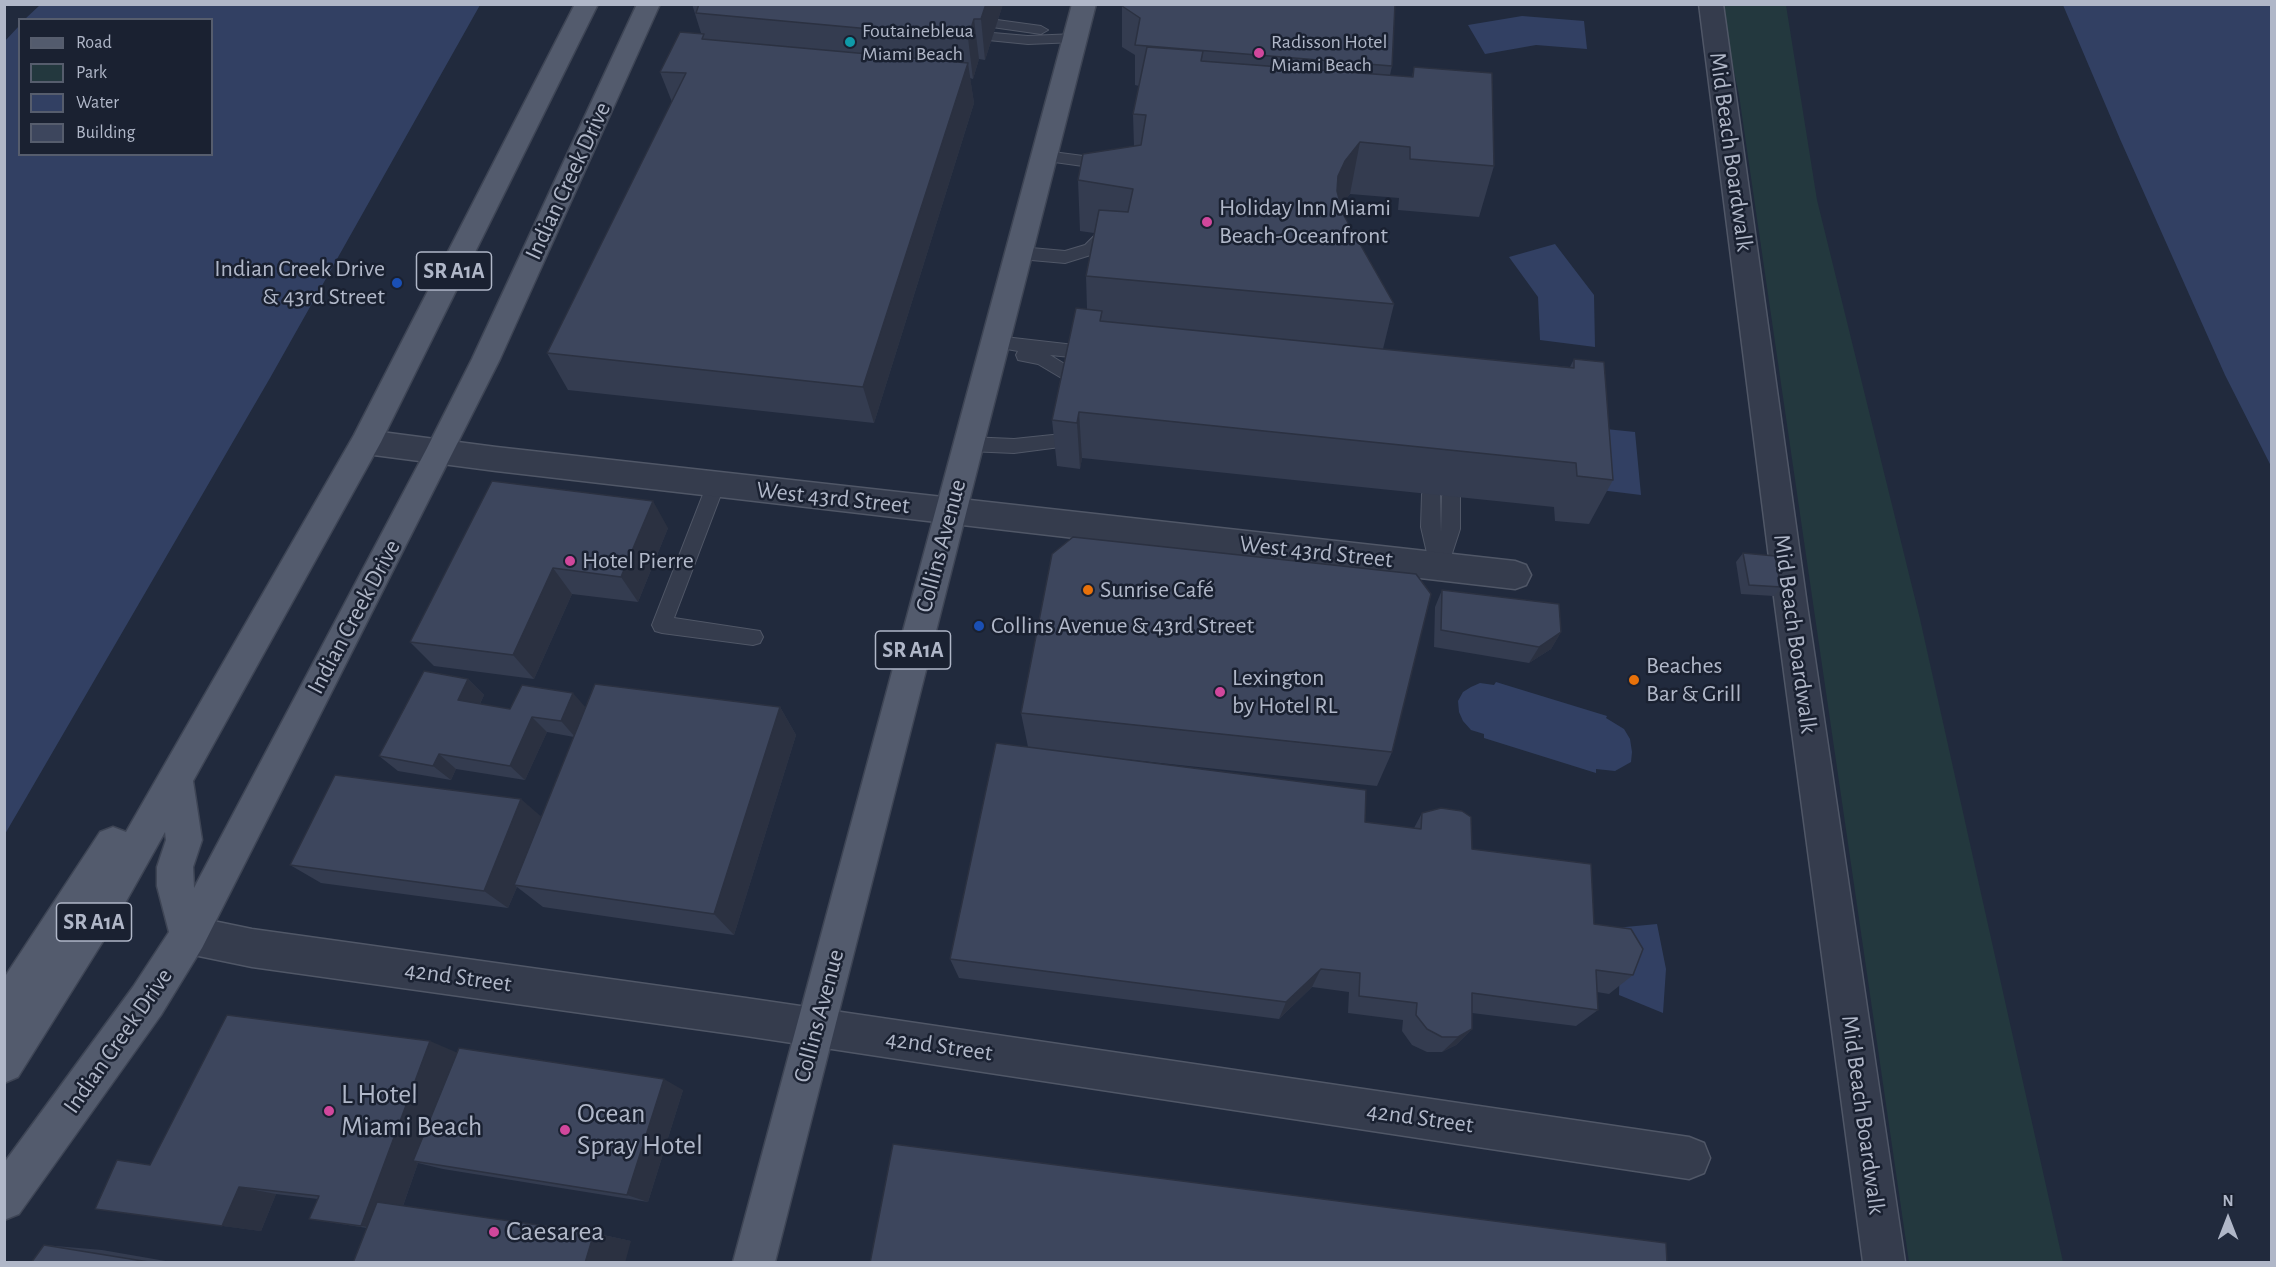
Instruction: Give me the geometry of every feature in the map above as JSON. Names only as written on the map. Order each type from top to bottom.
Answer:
[{"type":"main road","name":"SR A1A","points":[[4,1063],[97,917],[366,442],[587,4]]},
{"type":"main road","name":"Indian Creek Drive","points":[[4,1199],[147,1001],[189,934],[440,452],[486,359],[649,4]]},
{"type":"main road","name":"Collins Avenue","points":[[754,1263],[1084,4]]},
{"type":"main road","points":[[4,1013],[95,875],[254,602],[290,574]]},
{"type":"main road","points":[[175,777],[184,840],[175,867],[176,886],[189,934]]},
{"type":"street","name":"Mid Beach Boardwalk","points":[[1711,4],[1791,605],[1884,1263]]},
{"type":"street","name":"West 43rd Street","points":[[366,442],[1515,575]]},
{"type":"street","name":"42nd Street","points":[[189,934],[252,948],[816,1027],[1689,1158]]},
{"type":"lane","points":[[995,30],[1028,40],[1076,38]]},
{"type":"lane","points":[[1045,156],[1086,161],[1100,167],[1113,188]]},
{"type":"lane","points":[[1020,253],[1065,257],[1091,249],[1105,235]]},
{"type":"lane","points":[[995,347],[1098,353]]},
{"type":"lane","points":[[995,347],[1042,358],[1075,379]]},
{"type":"lane","points":[[968,444],[1014,446],[1062,441]]},
{"type":"lane","points":[[716,484],[662,625],[753,637]]},
{"type":"lane","points":[[1431,494],[1430,527],[1439,566]]},
{"type":"lane","points":[[1439,566],[1451,529],[1451,496]]},
{"type":"green space","points":[[1720,5],[1786,5],[1817,200],[1920,619],[2063,1262],[1909,1262],[1739,95]]},
{"type":"water","points":[[40,5],[480,5],[270,378],[5,834],[5,41],[18,27],[18,156],[213,156],[213,18],[26,18]]},
{"type":"water","points":[[2063,5],[2271,5],[2271,466],[2225,375]]},
{"type":"water","points":[[1522,16],[1584,21],[1587,49],[1536,45],[1485,54],[1468,25]]},
{"type":"water","points":[[1555,244],[1594,295],[1595,347],[1540,340],[1538,297],[1509,257]]},
{"type":"water","points":[[1596,428],[1635,432],[1641,495],[1600,490]]},
{"type":"water","points":[[1496,682],[1607,716],[1606,718],[1624,729],[1630,739],[1631,762],[1615,771],[1596,769],[1596,773],[1484,738],[1484,734],[1471,730],[1463,721],[1458,701],[1463,692],[1471,687],[1480,683],[1494,685]]},
{"type":"water","points":[[1657,924],[1666,969],[1663,1013],[1619,995],[1620,961],[1615,928]]},
{"type":"building","points":[[699,4],[986,4],[981,19],[974,19],[968,38],[696,13]]},
{"type":"building","points":[[1122,4],[1395,4],[1392,66],[1135,45],[1140,18]]},
{"type":"building","points":[[680,32],[704,34],[702,39],[968,63],[863,387],[547,353],[686,73],[660,72]]},
{"type":"building","name":"Holiday Inn Miami Beach-Oceanfront","points":[[1147,47],[1203,51],[1201,61],[1413,77],[1414,67],[1492,73],[1494,166],[1410,159],[1410,147],[1360,142],[1345,161],[1338,176],[1337,191],[1343,214],[1394,304],[1086,276],[1099,210],[1128,212],[1133,189],[1078,180],[1083,154],[1141,145],[1146,115],[1133,114]]},
{"type":"building","points":[[1076,308],[1102,311],[1100,321],[1574,368],[1574,359],[1604,362],[1613,480],[1577,476],[1576,463],[1079,412],[1077,423],[1052,420]]},
{"type":"building","name":"Hotel Pierre","points":[[492,481],[653,501],[621,577],[553,568],[513,655],[410,642]]},
{"type":"building","name":"Lexington by Hotel RL","points":[[1073,537],[1416,574],[1431,594],[1392,752],[1021,713],[1052,554]]},
{"type":"building","points":[[1743,553],[1775,556],[1781,587],[1749,585]]},
{"type":"building","points":[[1442,590],[1559,604],[1561,632],[1539,647],[1441,630]]},
{"type":"building","points":[[424,671],[468,679],[458,700],[510,709],[522,685],[573,693],[561,721],[532,717],[510,766],[439,754],[433,766],[379,756]]},
{"type":"building","points":[[595,684],[780,707],[714,914],[514,885]]},
{"type":"building","points":[[996,743],[1366,790],[1365,822],[1421,829],[1422,813],[1441,808],[1462,811],[1471,817],[1472,849],[1591,864],[1594,924],[1631,929],[1643,949],[1633,975],[1596,970],[1598,1010],[1472,993],[1472,1029],[1458,1037],[1442,1037],[1427,1029],[1416,1015],[1417,1003],[1359,996],[1360,973],[1321,969],[1286,1002],[950,959]]},
{"type":"building","points":[[335,775],[521,799],[484,891],[290,865]]},
{"type":"building","name":"L Hotel Miami Beach","points":[[227,1015],[430,1041],[361,1226],[309,1219],[319,1196],[239,1187],[222,1226],[95,1209],[117,1160],[150,1165]]},
{"type":"building","name":"Ocean Spray Hotel","points":[[459,1048],[664,1079],[627,1195],[413,1161]]},
{"type":"building","points":[[893,1144],[1666,1243],[1667,1263],[870,1263]]},
{"type":"building","name":"Caesarea","points":[[377,1202],[594,1233],[585,1263],[353,1263]]},
{"type":"building","points":[[44,1245],[155,1263],[31,1263]]},
{"type":"place","name":"Foutainebleua Miami Beach","points":[[850,42]]},
{"type":"place","name":"Radisson Hotel Miami Beach","points":[[1259,53]]},
{"type":"place","name":"Holiday Inn Miami Beach-Oceanfront","points":[[1207,222]]},
{"type":"place","name":"Indian Creek Drive & 43rd Street","points":[[397,283]]},
{"type":"place","name":"Hotel Pierre","points":[[570,561]]},
{"type":"place","name":"Sunrise Café","points":[[1088,590]]},
{"type":"place","name":"Collins Avenue & 43rd Street","points":[[979,626]]},
{"type":"place","name":"Beaches Bar & Grill","points":[[1634,680]]},
{"type":"place","name":"Lexington by Hotel RL","points":[[1220,692]]},
{"type":"place","name":"L Hotel Miami Beach","points":[[329,1111]]},
{"type":"place","name":"Ocean Spray Hotel","points":[[565,1130]]},
{"type":"place","name":"Caesarea","points":[[494,1232]]}]
